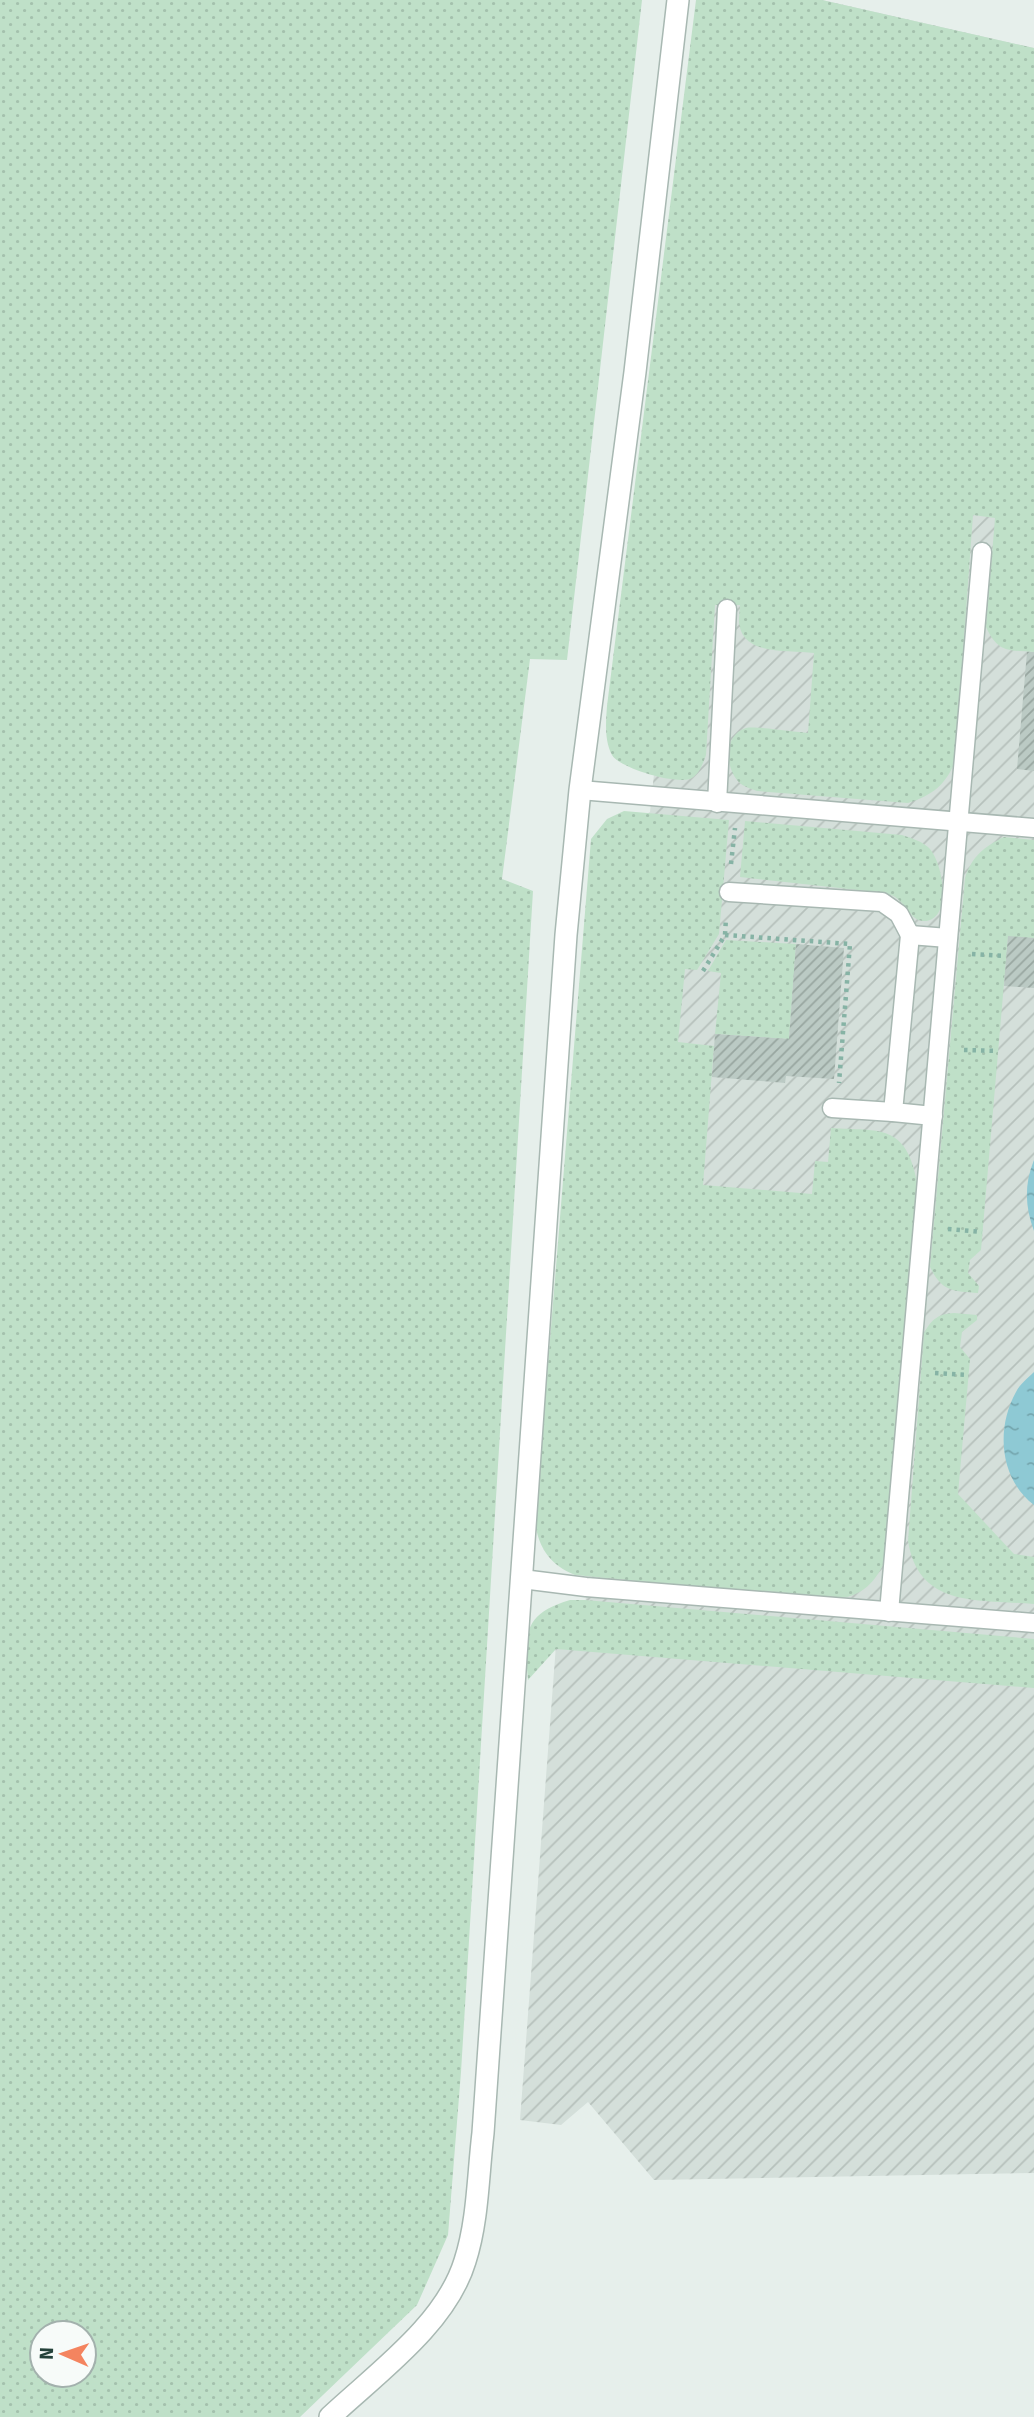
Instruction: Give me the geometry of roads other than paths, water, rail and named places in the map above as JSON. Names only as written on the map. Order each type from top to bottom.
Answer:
[{"type":"street","points":[[330,2417],[433,2321],[449,2296],[465,2261],[473,2221],[482,2133],[565,948],[580,790],[635,372],[678,0]]},
{"type":"lane","points":[[889,1612],[982,552]]},
{"type":"lane","points":[[717,803],[727,608]]},
{"type":"lane","points":[[580,790],[1034,828]]},
{"type":"lane","points":[[729,892],[882,902],[899,914],[910,935],[893,1112]]},
{"type":"lane","points":[[910,935],[948,939]]},
{"type":"lane","points":[[835,1108],[933,1116]]},
{"type":"lane","points":[[522,1579],[586,1587],[1034,1623]]},
{"type":"water","points":[[1034,1160],[1034,1231],[1027,1196]]},
{"type":"water","points":[[1034,1372],[1034,1505],[1022,1494],[1014,1481],[1004,1452],[1004,1436],[1005,1421],[1016,1392]]}]
